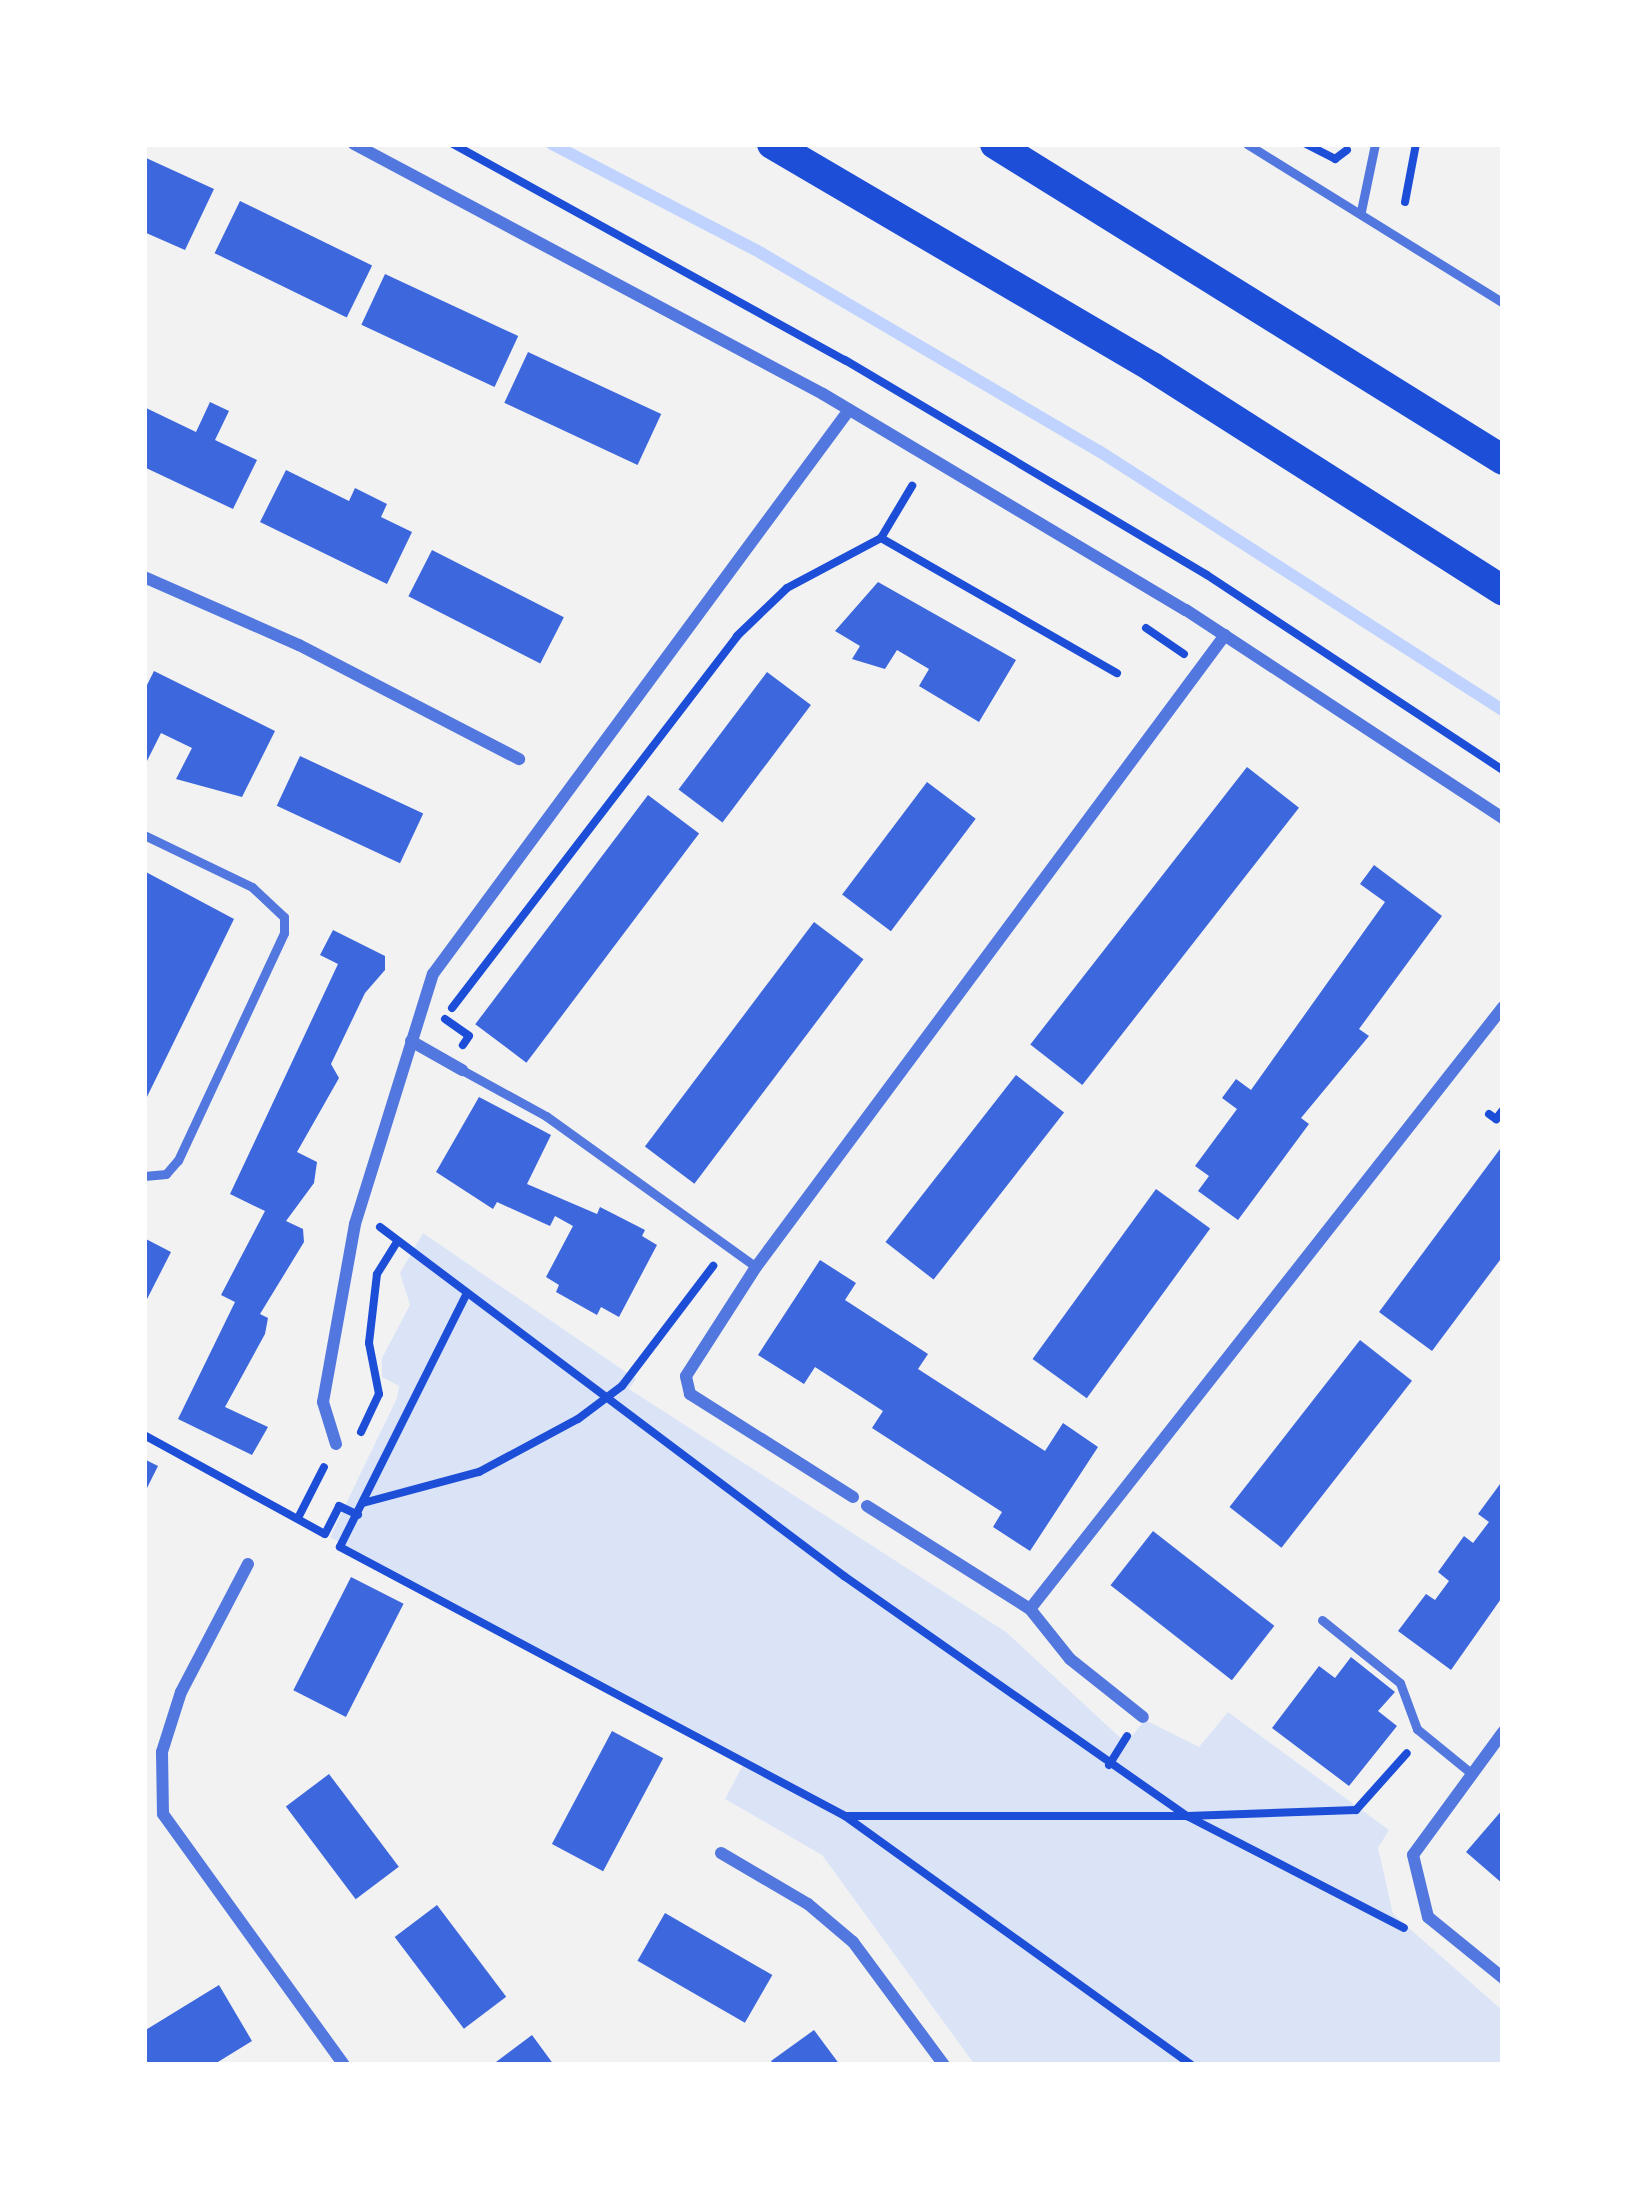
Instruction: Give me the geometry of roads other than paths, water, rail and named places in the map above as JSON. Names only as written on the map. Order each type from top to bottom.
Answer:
[{"type":"main road","points":[[772,144],[1152,367],[1503,591]]},
{"type":"main road","points":[[995,144],[1503,460]]},
{"type":"street","points":[[354,144],[849,410],[1226,635],[1503,818]]},
{"type":"street","points":[[334,1449],[323,1402],[355,1224],[411,1041],[444,958],[849,410]]},
{"type":"street","points":[[144,577],[298,645],[519,759]]},
{"type":"street","points":[[853,1497],[685,1385],[756,1267],[1226,635]]},
{"type":"street","points":[[1030,1609],[1503,1007]]},
{"type":"street","points":[[411,1041],[456,1067]]},
{"type":"street","points":[[866,1506],[1030,1609],[1070,1659],[1144,1718]]},
{"type":"street","points":[[248,1564],[181,1692],[162,1752],[163,1814],[344,2065]]},
{"type":"street","points":[[1503,1732],[1413,1856],[1416,1886],[1429,1917],[1503,1978]]},
{"type":"street","points":[[721,1853],[853,1942],[944,2065]]},
{"type":"lane","points":[[1247,144],[1503,303]]},
{"type":"lane","points":[[1360,211],[1375,144]]},
{"type":"lane","points":[[144,835],[252,887],[284,917],[284,933],[178,1160],[166,1174],[144,1176]]},
{"type":"lane","points":[[456,1067],[546,1116],[756,1267]]},
{"type":"lane","points":[[1322,1620],[1400,1682],[1422,1734],[1471,1774]]},
{"type":"waterway","points":[[552,144],[761,253],[1099,451],[1503,710]]}]
